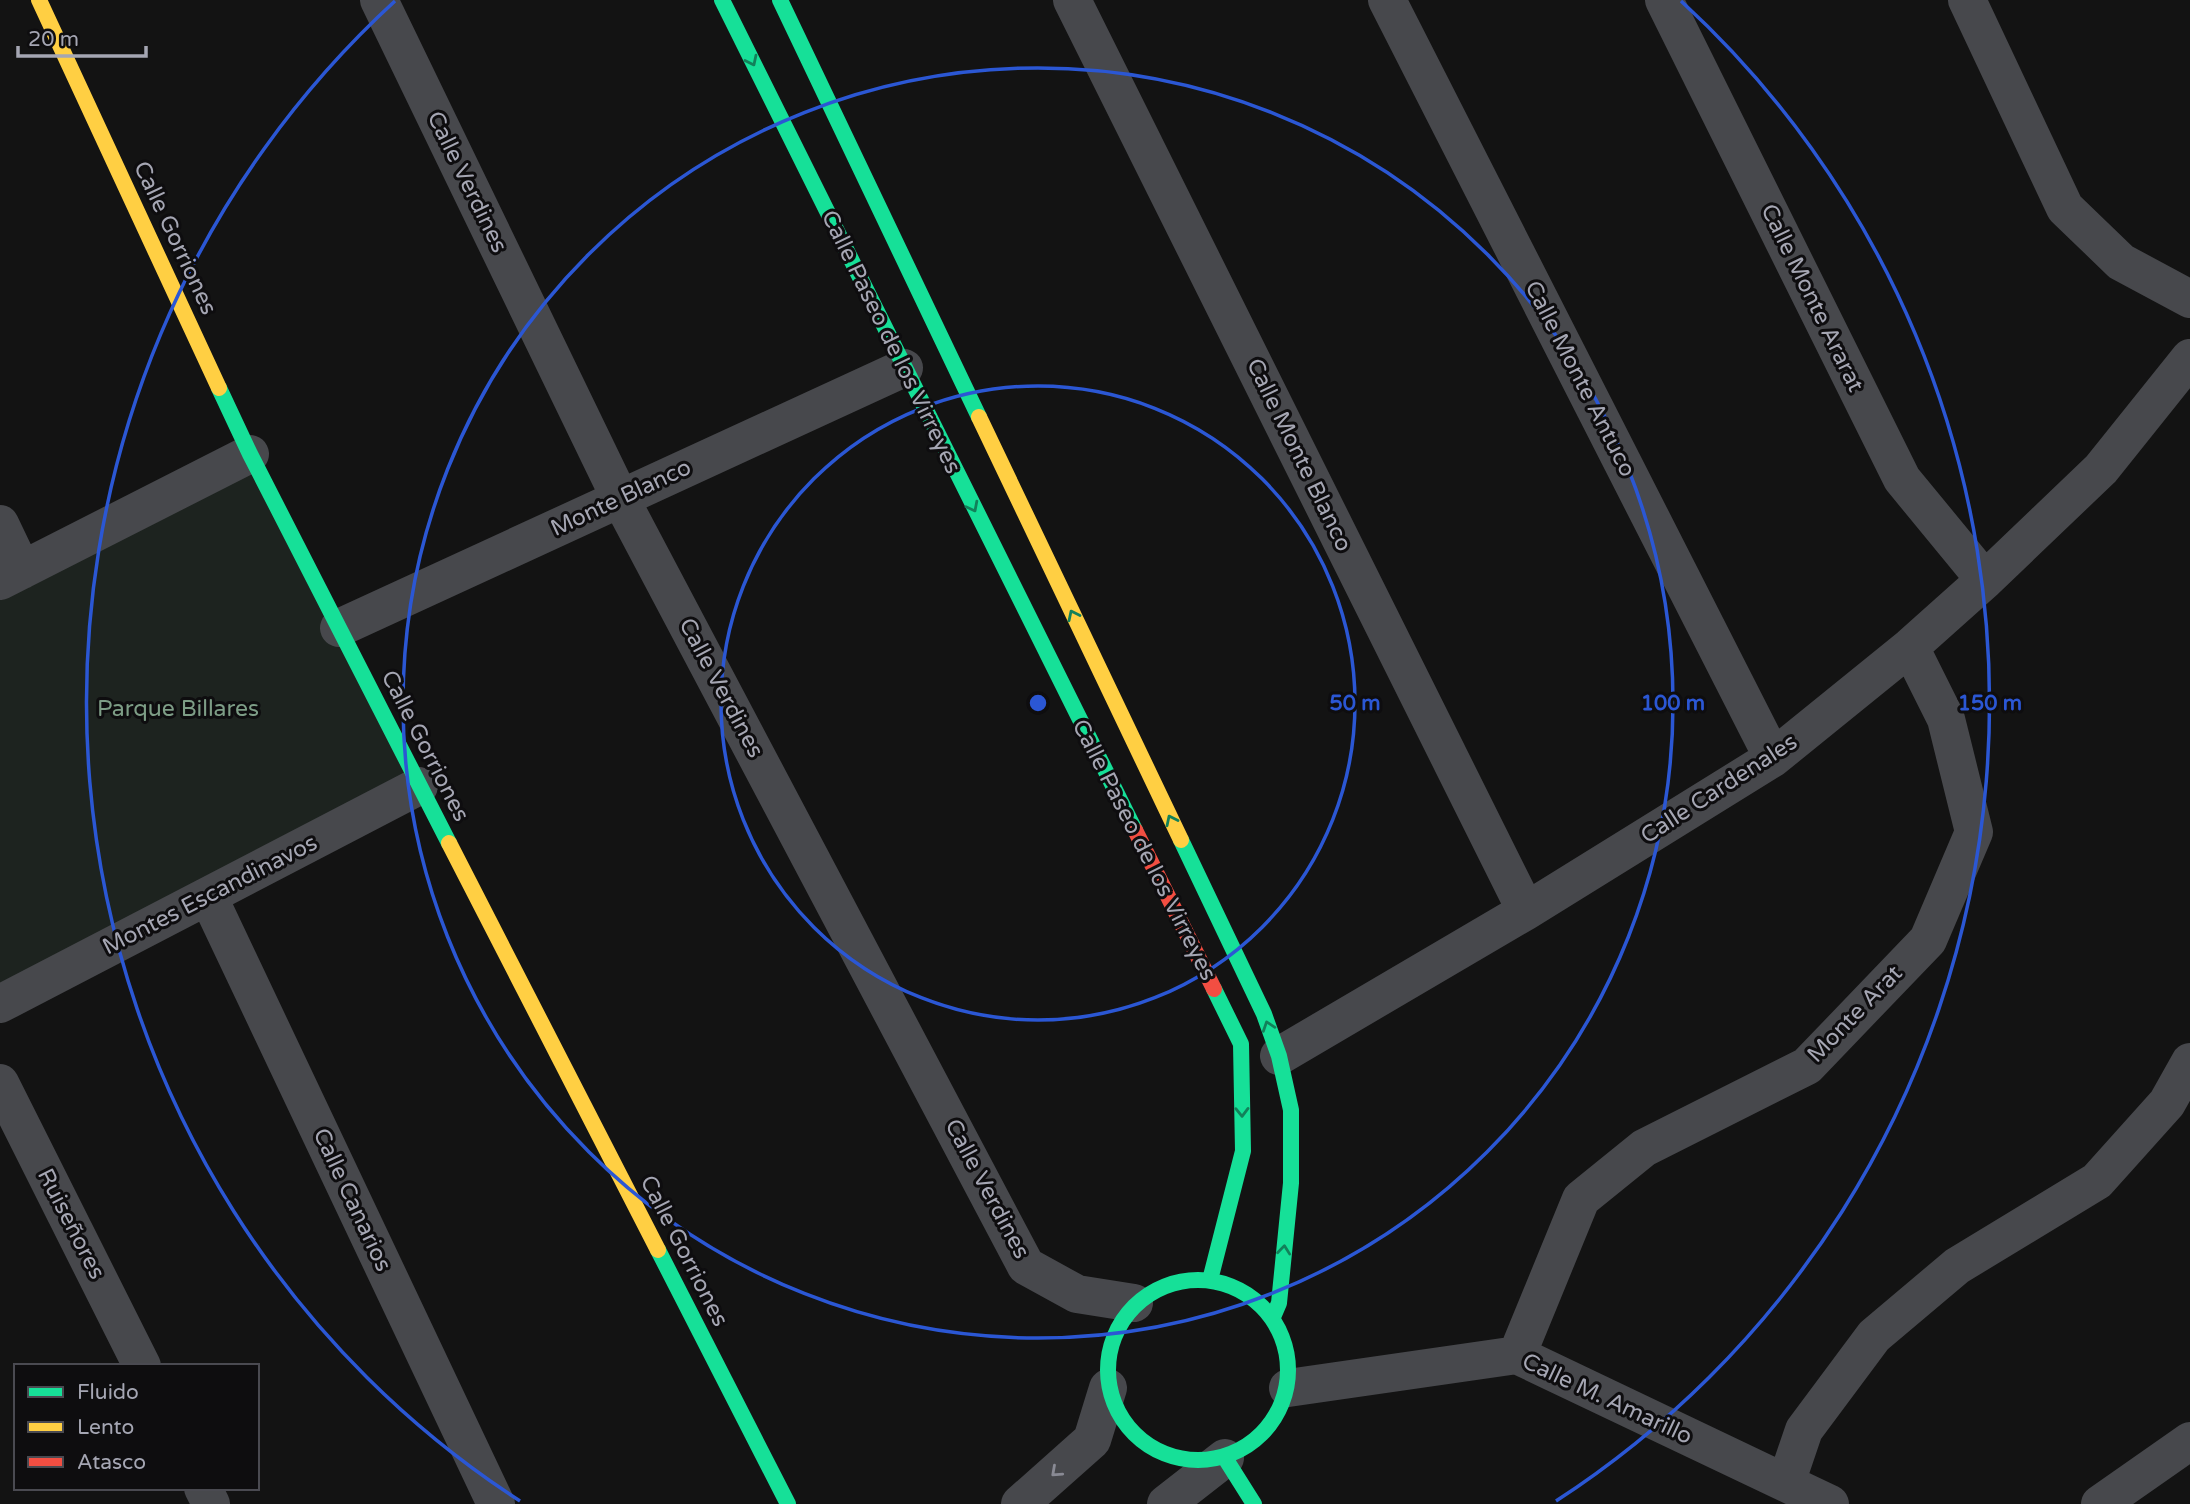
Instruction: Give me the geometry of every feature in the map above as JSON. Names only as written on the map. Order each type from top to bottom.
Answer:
[{"type":"street","name":"Calle Gorriones","points":[[39,0],[250,454],[788,1504]]},
{"type":"street","name":"Calle Verdines","points":[[379,0],[620,498],[1026,1265],[1077,1294],[1134,1303]]},
{"type":"street","name":"Calle Paseo de los Virreyes","points":[[722,0],[1241,1044],[1243,1151],[1210,1280]]},
{"type":"street","name":"Calle Paseo de los Virreyes","points":[[780,0],[1264,1014],[1279,1056],[1291,1110],[1291,1183],[1279,1303],[1273,1317]]},
{"type":"street","name":"Calle Monte Blanco","points":[[1072,0],[1526,911]]},
{"type":"street","name":"Calle Monte Antuco","points":[[1387,0],[1773,758]]},
{"type":"street","name":"Calle Monte Ararat","points":[[1664,0],[1902,479],[1985,580]]},
{"type":"street","points":[[1968,0],[2065,208],[2121,262],[2190,299]]},
{"type":"street","name":"Calle Cardenales","points":[[1279,1056],[1526,911],[1773,758],[1910,647],[1985,580],[2101,469],[2189,361]]},
{"type":"street","name":"Monte Blanco","points":[[339,628],[904,368]]},
{"type":"street","points":[[0,524],[11,576],[250,454]]},
{"type":"street","name":"Monte Arat","points":[[1517,1355],[1581,1199],[1644,1148],[1807,1066],[1928,940],[1974,832],[1946,719],[1910,647]]},
{"type":"street","name":"Montes Escandinavos","points":[[0,1004],[419,786]]},
{"type":"street","name":"Calle Canarios","points":[[208,896],[496,1504]]},
{"type":"street","points":[[1786,1483],[1804,1430],[1874,1336],[1957,1266],[2097,1181],[2167,1102],[2190,1062]]},
{"type":"street","name":"Ruiseñores","points":[[0,1083],[141,1364]]},
{"type":"street","points":[[1020,1504],[1092,1440],[1108,1388],[1110,1342],[1134,1303],[1170,1283],[1210,1280],[1245,1292],[1273,1317],[1288,1351],[1288,1388],[1266,1431],[1225,1458],[1166,1504]]},
{"type":"street","name":"Calle M. Amarillo","points":[[1288,1388],[1517,1355],[1830,1504]]},
{"type":"street","points":[[1108,1388],[1122,1423],[1151,1449],[1187,1461],[1225,1458]]},
{"type":"street","points":[[2100,1504],[2190,1441]]},
{"type":"street","points":[[1225,1458],[1254,1504]]},
{"type":"green space","name":"Parque Billares","points":[[250,454],[419,786],[0,1004],[0,581]]},
{"type":"traffic: fast","points":[[722,0],[1135,830]]},
{"type":"traffic: fast","points":[[780,0],[979,417]]},
{"type":"traffic: fast","points":[[219,388],[250,454],[449,843]]},
{"type":"traffic: fast","points":[[1181,840],[1264,1014],[1279,1056],[1291,1110],[1291,1183],[1279,1303],[1273,1317]]},
{"type":"traffic: fast","points":[[1210,1280],[1243,1151],[1241,1044],[1214,989]]},
{"type":"traffic: fast","points":[[658,1250],[788,1504]]},
{"type":"traffic: fast","points":[[1198,1280],[1216,1281],[1233,1287],[1262,1306],[1281,1335],[1287,1352],[1288,1370],[1287,1388],[1281,1405],[1262,1434],[1233,1453],[1216,1459],[1198,1460],[1180,1459],[1163,1453],[1134,1434],[1115,1405],[1109,1388],[1108,1370],[1109,1352],[1115,1335],[1134,1306],[1163,1287],[1180,1281],[1198,1280]]},
{"type":"traffic: fast","points":[[1225,1458],[1254,1504]]},
{"type":"traffic: slow","points":[[39,0],[219,388]]},
{"type":"traffic: slow","points":[[979,417],[1181,840]]},
{"type":"traffic: slow","points":[[449,843],[658,1250]]},
{"type":"traffic: jam","points":[[1135,830],[1214,989]]}]
